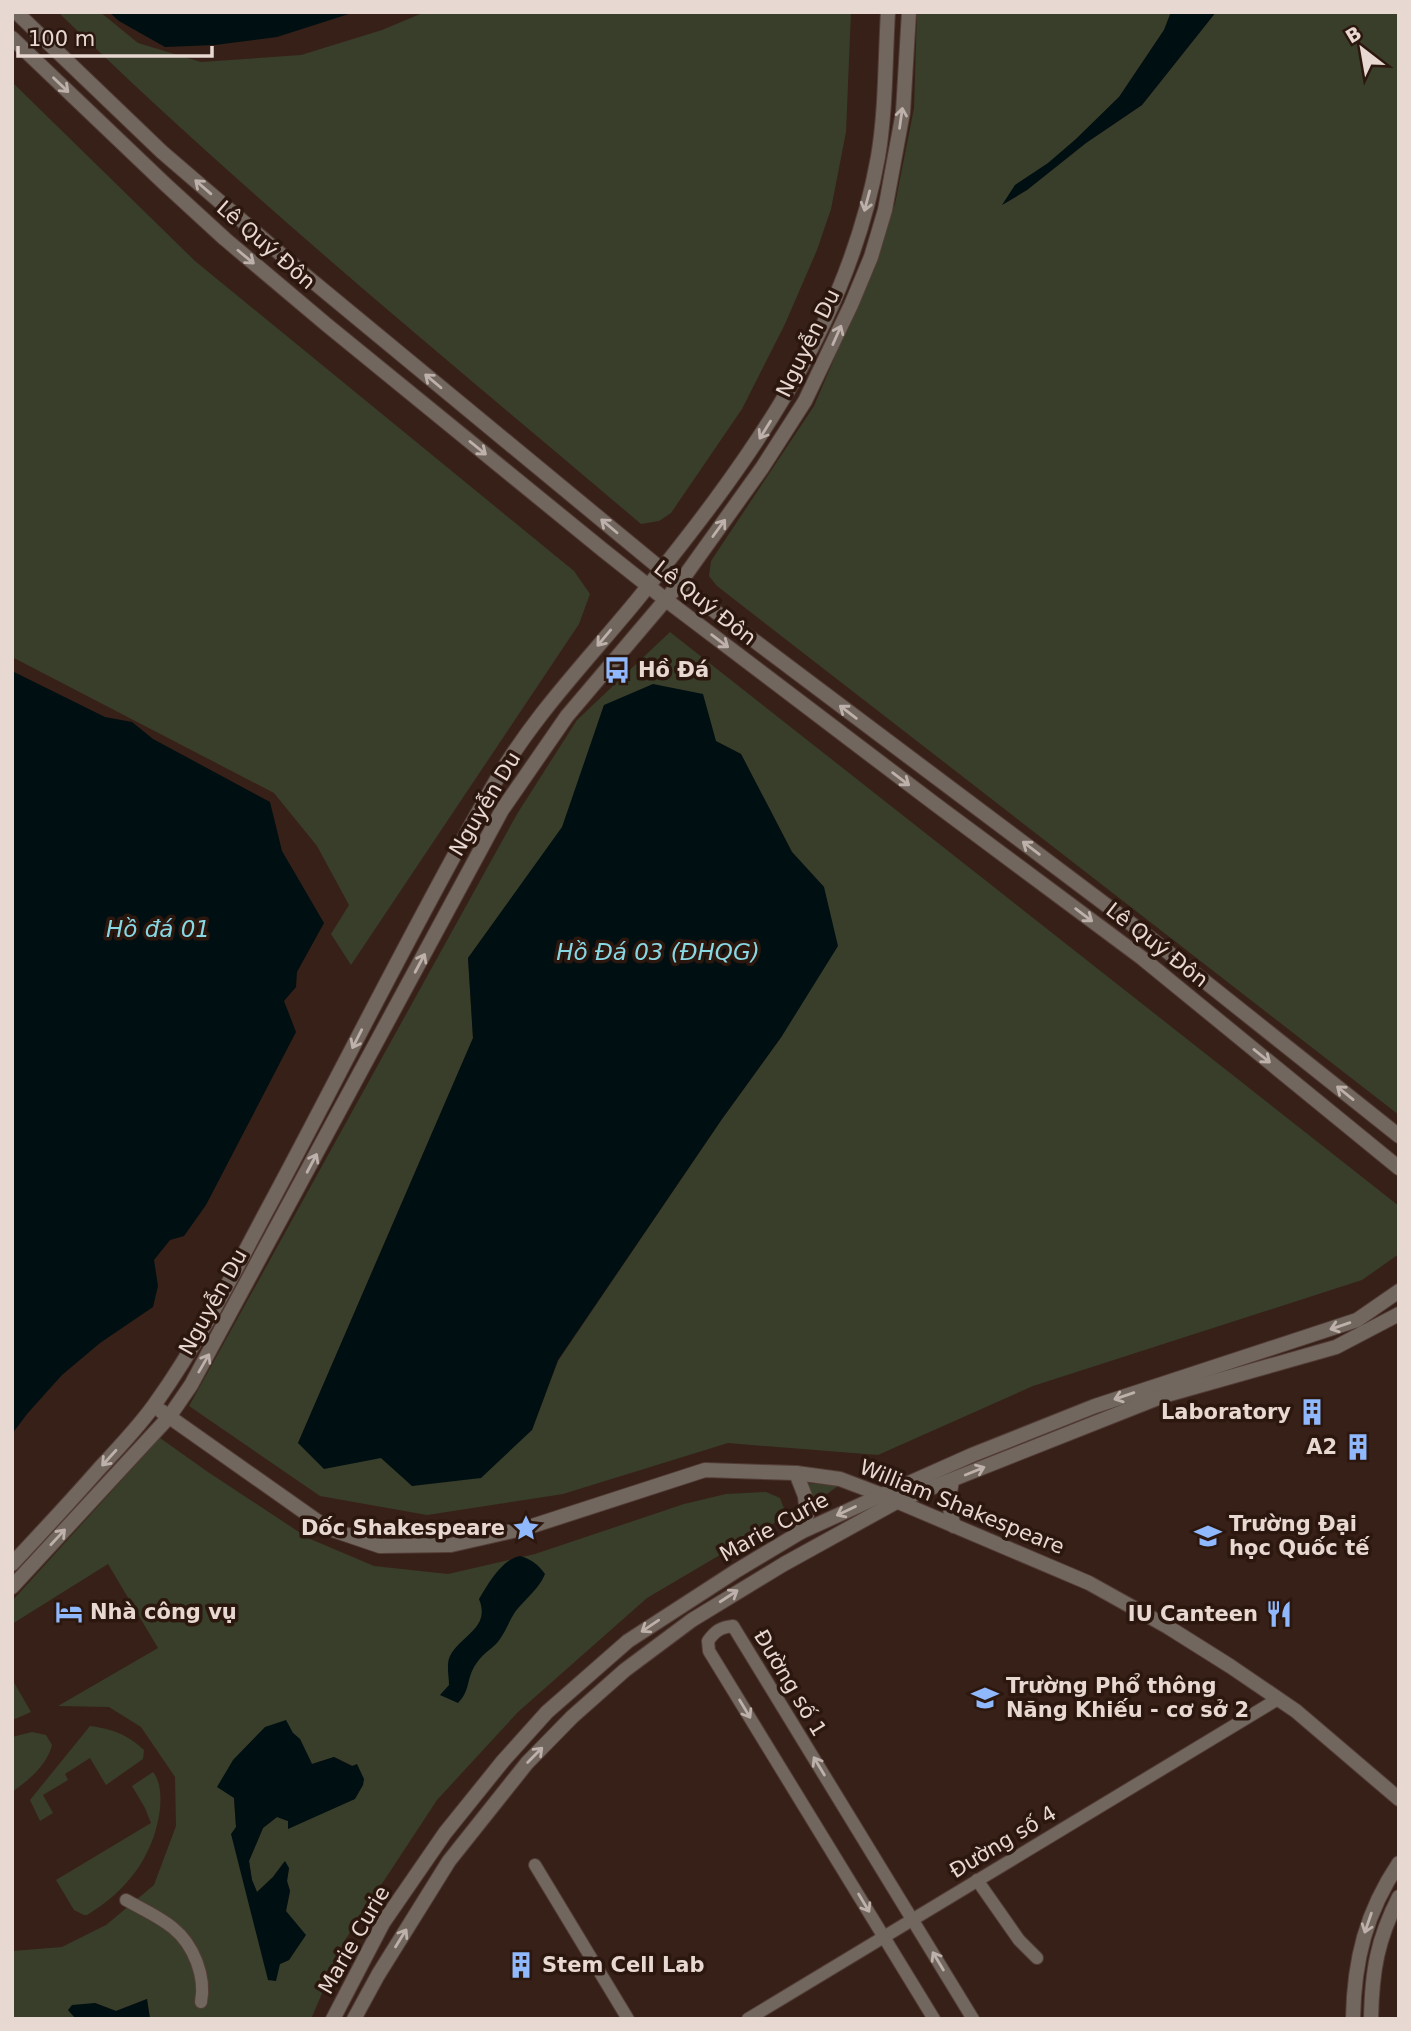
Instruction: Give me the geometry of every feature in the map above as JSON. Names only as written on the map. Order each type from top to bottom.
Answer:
[{"type":"street","name":"Lê Quý Đôn","points":[[16,12],[162,152],[342,306],[679,584],[1154,941],[1399,1136]]},
{"type":"street","name":"Nguyễn Du","points":[[12,1564],[118,1448],[154,1406],[178,1371],[217,1304],[432,896],[506,764],[546,707],[648,586],[747,458],[789,390],[824,325],[858,236],[881,138],[888,12]]},
{"type":"street","name":"Nguyễn Du","points":[[12,1587],[169,1417],[206,1360],[502,810],[567,716],[679,584],[762,468],[805,401],[871,257],[885,210],[903,112],[909,12]]},
{"type":"street","name":"Lê Quý Đôn","points":[[12,38],[225,239],[327,325],[648,586],[1142,958],[1399,1168]]},
{"type":"street","points":[[148,167],[162,152]]},
{"type":"street","points":[[327,325],[342,306]]},
{"type":"street","points":[[935,804],[946,785]]},
{"type":"street","points":[[1050,889],[1062,871]]},
{"type":"street","points":[[1142,958],[1154,941]]},
{"type":"street","name":"Marie Curie","points":[[333,2019],[383,1923],[445,1833],[547,1712],[628,1641],[801,1532],[882,1494],[1096,1406],[1357,1320],[1399,1291]]},
{"type":"street","name":"Marie Curie","points":[[354,2019],[378,1975],[449,1861],[527,1763],[572,1717],[625,1670],[692,1620],[772,1571],[898,1501],[1163,1396],[1336,1347],[1399,1314]]},
{"type":"street","name":"William Shakespeare","points":[[154,1406],[327,1528],[380,1546],[451,1545],[526,1528],[705,1470],[796,1473],[840,1479],[882,1494],[1096,1586],[1168,1627],[1278,1699],[1320,1730],[1399,1799]]},
{"type":"street","points":[[796,1473],[807,1515],[801,1532]]},
{"type":"street","points":[[952,1481],[949,1512],[954,1526]]},
{"type":"street","name":"Đường số 1","points":[[934,2019],[709,1651],[708,1641],[722,1627],[733,1626],[973,2019]]},
{"type":"street","name":"Đường số 4","points":[[748,2019],[1278,1699]]},
{"type":"street","points":[[1353,2019],[1355,1976],[1368,1920],[1384,1885],[1399,1863]]},
{"type":"street","points":[[535,1865],[628,2019]]},
{"type":"street","points":[[977,1880],[1019,1940],[1037,1958]]},
{"type":"street","points":[[1371,2019],[1375,1957],[1385,1924],[1399,1897]]},
{"type":"street","points":[[127,1900],[174,1928],[190,1946],[200,1971],[201,2003]]},
{"type":"street","points":[[362,1964],[378,1975]]},
{"type":"green space","points":[[58,12],[100,12],[138,43],[201,62],[301,55],[382,30],[425,12],[851,12],[846,132],[831,209],[817,250],[785,324],[742,409],[671,513],[659,521],[641,524],[272,210]]},
{"type":"green space","points":[[917,12],[1171,12],[1164,30],[1119,97],[1004,204],[1142,105],[1216,12],[1399,12],[1399,1115],[717,586],[709,576],[711,561],[814,406],[863,291],[895,204],[914,108]]},
{"type":"green space","points":[[12,82],[195,261],[574,571],[590,594],[579,624],[351,965],[331,934],[349,905],[317,846],[274,793],[12,657]]},
{"type":"green space","points":[[670,632],[1399,1206],[1399,1254],[1362,1280],[1033,1386],[878,1455],[728,1443],[563,1494],[427,1515],[320,1496],[189,1406],[517,814],[577,720]],"holes":[[[604,705],[716,742],[741,754],[792,852],[824,887],[782,1036],[722,1119],[558,1361],[532,1430],[413,1486],[381,1458],[298,1443],[473,1038],[468,958],[563,827]]]},
{"type":"green space","points":[[160,1438],[308,1538],[374,1566],[448,1574],[535,1554],[684,1504],[726,1494],[766,1492],[780,1498],[785,1511],[781,1519],[647,1598],[518,1712],[437,1800],[345,1940],[311,2019],[150,2019],[147,1999],[116,2011],[95,2003],[68,2010],[76,2019],[12,2019],[12,1951],[62,1947],[106,1925],[154,1885],[176,1826],[175,1777],[141,1727],[109,1707],[58,1706],[158,1648],[108,1564],[12,1624],[12,1601]],"holes":[[[293,1733],[300,1739],[312,1764],[334,1757],[353,1766],[363,1785],[354,1799],[289,1828],[288,1821],[277,1817],[263,1828],[249,1861],[257,1892],[284,1862],[289,1868],[287,1881],[290,1891],[286,1911],[295,1951],[289,1960],[280,1964],[233,1840],[236,1827],[234,1798]]]},
{"type":"green space","points":[[796,1482],[838,1486],[806,1509]]},
{"type":"green space","points":[[12,1679],[31,1712],[15,1719],[12,1718]]},
{"type":"green space","points":[[90,1726],[125,1736],[144,1750],[143,1759],[106,1785],[90,1758],[65,1774],[68,1780],[43,1795],[53,1813],[40,1821],[30,1800]]},
{"type":"green space","points":[[32,1732],[46,1735],[52,1745],[50,1752],[31,1777],[12,1792],[12,1737]]},
{"type":"green space","points":[[153,1772],[159,1785],[160,1809],[152,1842],[145,1857],[126,1883],[101,1905],[87,1915],[74,1910],[56,1880],[151,1823],[132,1786]]},
{"type":"water","points":[[109,12],[355,12],[277,37],[215,45],[165,47],[119,21]]},
{"type":"water","points":[[1171,12],[1216,12],[1142,105],[1086,143],[1027,190],[1002,205],[1015,185],[1048,163],[1119,97],[1164,30]]},
{"type":"water","name":"Hồ đá 01","points":[[12,671],[105,717],[132,722],[153,739],[270,802],[282,851],[324,923],[297,972],[296,987],[284,1001],[296,1032],[206,1205],[184,1236],[170,1240],[154,1260],[158,1286],[153,1307],[100,1343],[62,1375],[12,1434]]},
{"type":"water","name":"Hồ Đá 03 (ĐHQG)","points":[[653,684],[703,694],[716,741],[741,754],[792,852],[824,887],[838,946],[782,1036],[722,1119],[558,1360],[532,1430],[481,1478],[412,1486],[381,1458],[324,1469],[298,1443],[473,1038],[468,958],[562,827],[604,705]]},
{"type":"water","points":[[520,1556],[531,1560],[545,1574],[536,1589],[515,1612],[498,1641],[476,1664],[465,1693],[458,1703],[440,1695],[449,1685],[450,1656],[481,1617],[479,1599],[501,1567]]},
{"type":"water","points":[[286,1720],[300,1739],[312,1764],[334,1757],[352,1766],[357,1764],[364,1779],[355,1799],[288,1829],[288,1821],[277,1817],[263,1828],[249,1861],[252,1880],[257,1892],[285,1861],[289,1868],[287,1881],[290,1891],[286,1911],[306,1935],[289,1960],[280,1964],[276,1981],[268,1980],[231,1834],[236,1827],[234,1798],[217,1787],[233,1760],[265,1727]]},
{"type":"water","points":[[147,1999],[150,2019],[76,2019],[68,2010],[72,2005],[95,2003],[116,2011]]},
{"type":"place","name":"Hồ Đá","points":[[617,670]]},
{"type":"place","name":"Laboratory","points":[[1312,1412]]},
{"type":"place","name":"A2","points":[[1358,1447]]},
{"type":"place","name":"Dốc Shakespeare","points":[[526,1528]]},
{"type":"place","name":"Trường Đại học Quốc tế","points":[[1208,1536]]},
{"type":"place","name":"Nhà công vụ","points":[[69,1612]]},
{"type":"place","name":"IU Canteen","points":[[1279,1614]]},
{"type":"place","name":"Trường Phổ thông Năng Khiếu - cơ sở 2","points":[[985,1698]]},
{"type":"place","name":"Stem Cell Lab","points":[[521,1965]]}]
